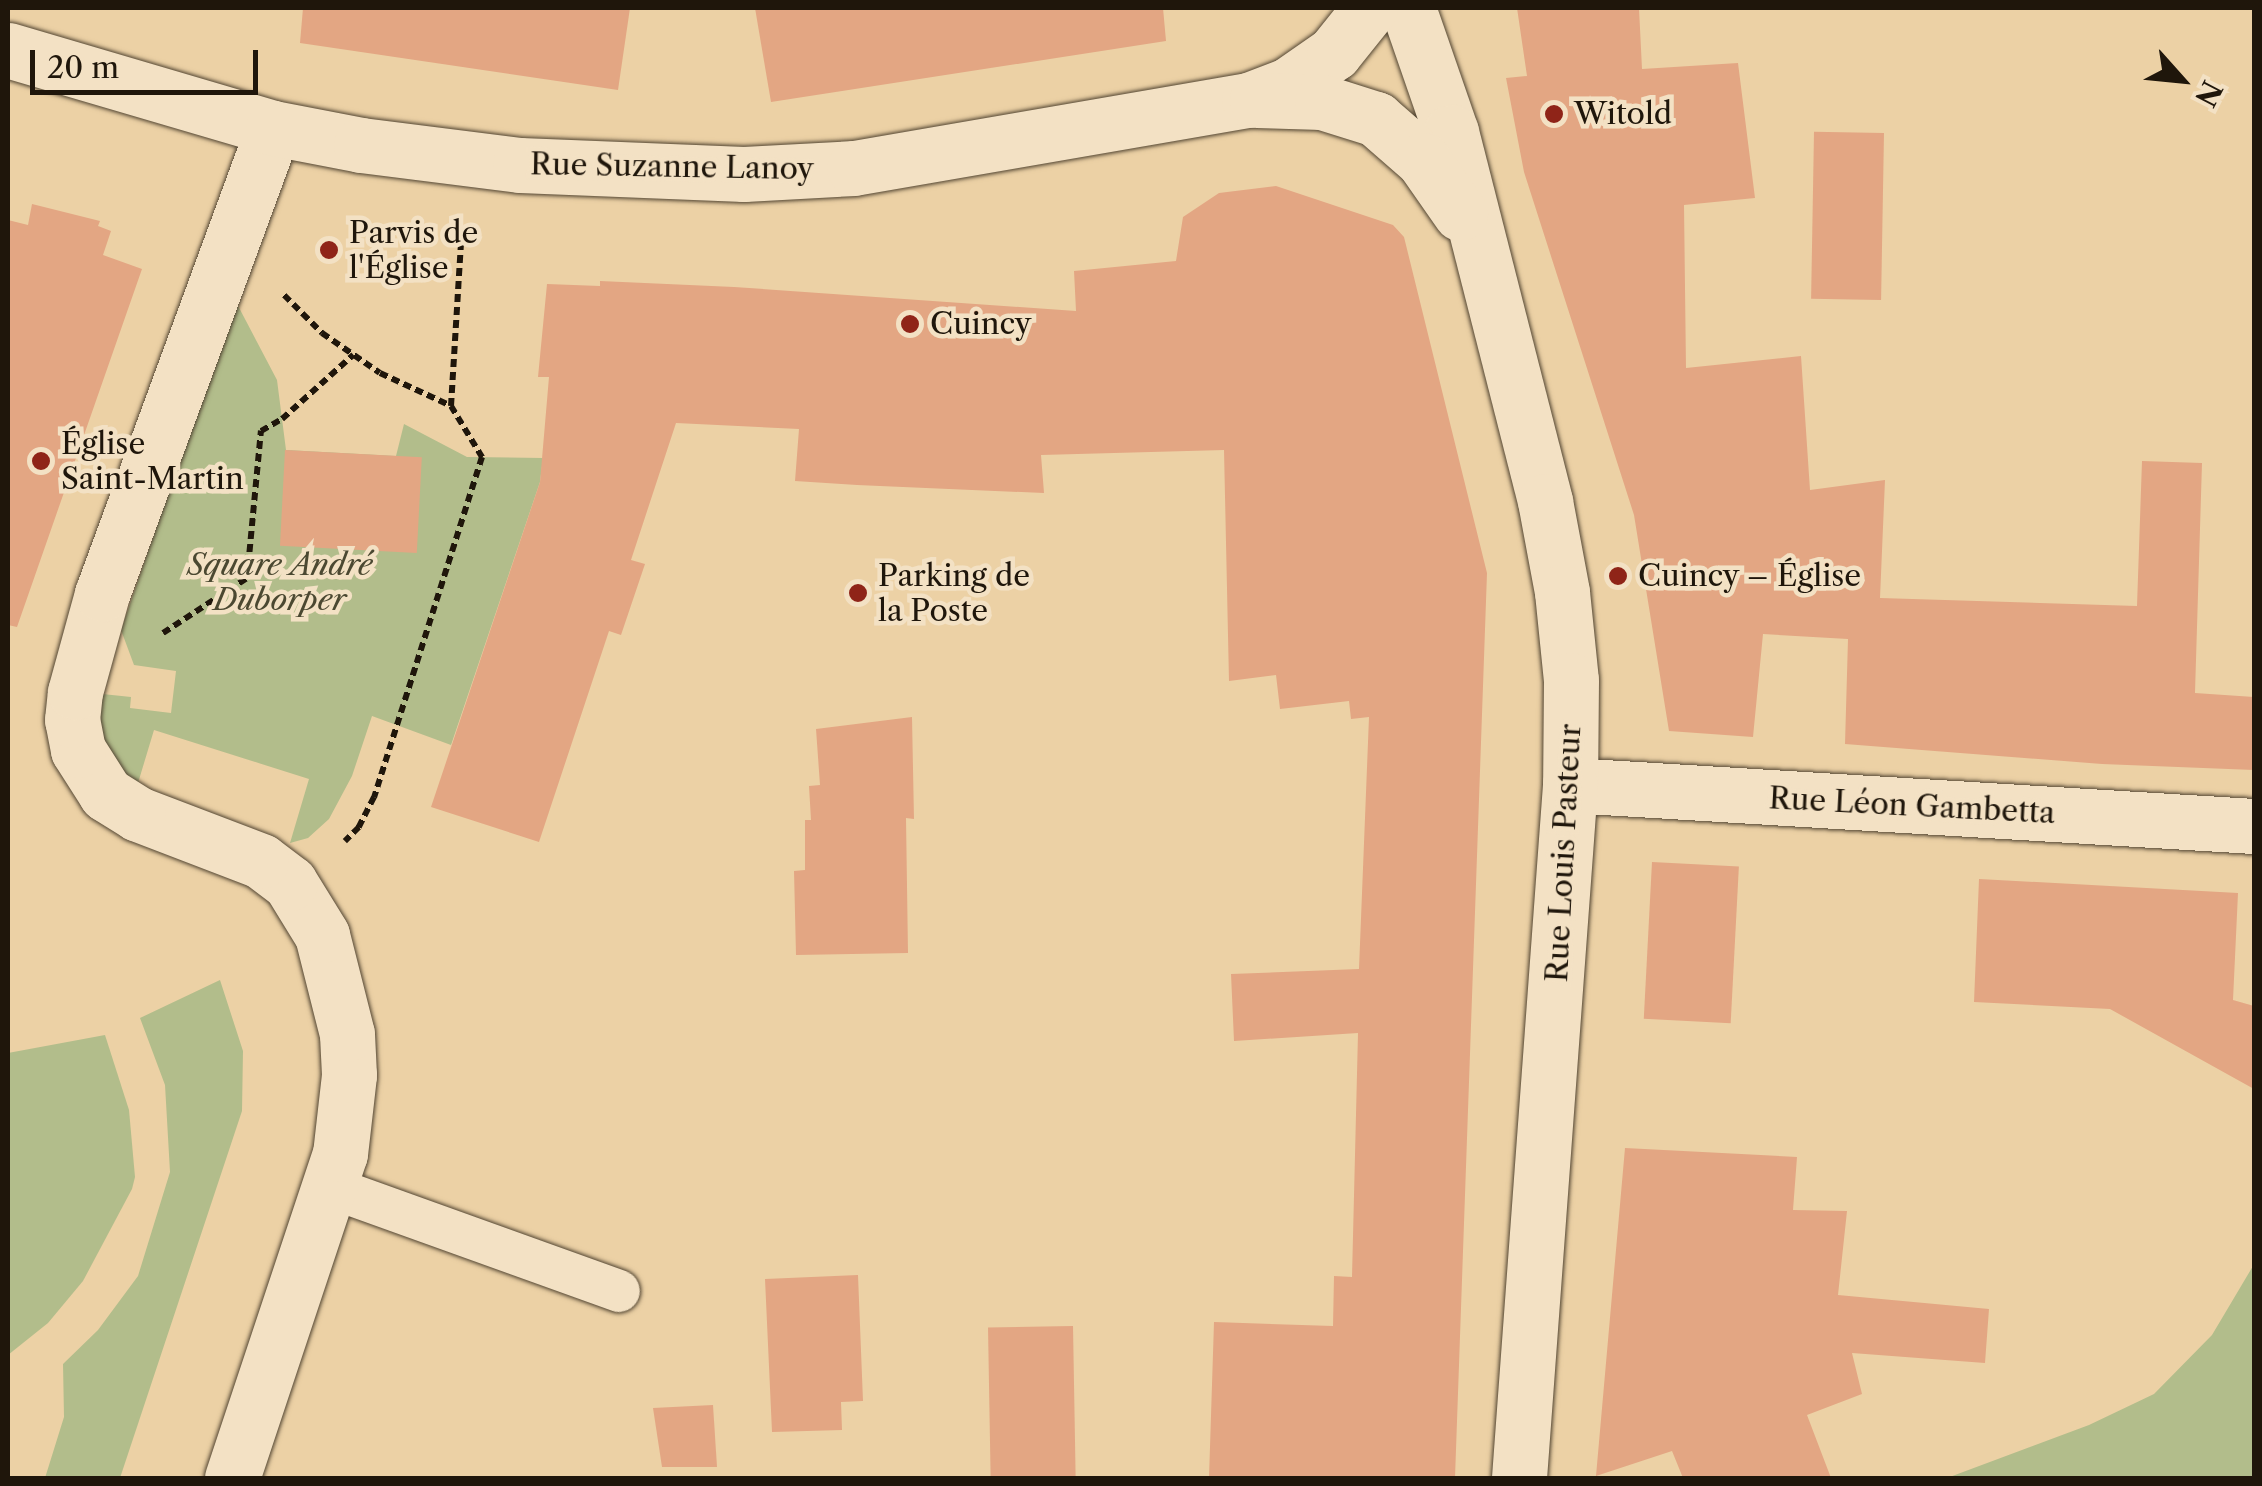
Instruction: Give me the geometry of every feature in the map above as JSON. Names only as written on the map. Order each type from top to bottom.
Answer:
[{"type":"street","name":"Rue Suzanne Lanoy","points":[[8,50],[273,128],[466,160],[744,174],[808,172],[1249,100],[1288,85],[1334,54],[1370,8]]},
{"type":"street","name":"Rue Louis Pasteur","points":[[1408,8],[1442,100],[1505,340],[1556,554],[1571,680],[1570,785],[1520,1478]]},
{"type":"street","name":"Rue Louis Pasteur","points":[[1249,100],[1322,102],[1376,119],[1423,160],[1476,238]]},
{"type":"street","points":[[232,1478],[330,1187],[345,1122],[347,1034],[313,914],[290,883],[260,861],[138,814],[106,794],[78,750],[72,720],[102,594],[273,128]]},
{"type":"street","name":"Rue Léon Gambetta","points":[[1570,785],[2254,826]]},
{"type":"lane","points":[[330,1187],[619,1291]]},
{"type":"path","points":[[451,406],[466,160]]},
{"type":"path","points":[[222,270],[262,274],[322,333],[380,373],[451,406],[482,458],[374,798]]},
{"type":"path","points":[[84,657],[111,666],[247,578],[261,431],[282,420],[354,355]]},
{"type":"green space","name":"Square André Duborper","points":[[235,300],[277,380],[286,450],[396,456],[404,424],[467,457],[543,458],[540,482],[451,745],[372,716],[352,776],[329,819],[308,838],[290,843],[309,779],[154,730],[135,793],[107,771],[93,693],[131,697],[130,708],[171,713],[176,671],[134,665],[121,630]]},
{"type":"green space","points":[[220,980],[243,1051],[242,1111],[120,1478],[45,1478],[64,1417],[63,1364],[98,1330],[138,1276],[170,1172],[165,1085],[140,1018]]},
{"type":"green space","points":[[105,1035],[129,1110],[135,1177],[132,1189],[83,1281],[48,1323],[8,1355],[8,1053]]},
{"type":"green space","points":[[2254,1251],[2254,1478],[1947,1478],[2089,1425],[2154,1394],[2212,1335],[2253,1266]]},
{"type":"building","points":[[303,8],[630,8],[618,90],[300,43]]},
{"type":"building","points":[[755,8],[1163,8],[1166,41],[771,102]]},
{"type":"building","points":[[1517,8],[1639,8],[1642,69],[1738,63],[1755,198],[1684,205],[1686,368],[1801,356],[1810,490],[1885,480],[1880,598],[2137,606],[2142,461],[2202,463],[2195,693],[2254,697],[2254,770],[2102,764],[1845,744],[1848,639],[1763,634],[1753,737],[1669,731],[1634,515],[1524,172],[1506,78],[1527,76]]},
{"type":"building","points":[[1814,132],[1884,133],[1881,300],[1811,299]]},
{"type":"building","points":[[1276,186],[1393,225],[1404,237],[1487,573],[1455,1478],[1209,1478],[1214,1322],[1333,1326],[1334,1276],[1352,1277],[1358,1033],[1234,1041],[1231,974],[1359,969],[1369,717],[1351,719],[1349,701],[1280,709],[1276,675],[1229,681],[1224,450],[1041,455],[1044,493],[857,485],[795,481],[799,429],[676,423],[631,560],[645,564],[621,635],[609,631],[539,842],[431,807],[540,482],[549,377],[538,377],[547,284],[600,286],[600,281],[734,287],[1076,311],[1074,271],[1176,261],[1183,217],[1219,193]]},
{"type":"building","name":"Église Saint-Martin","points":[[32,204],[100,221],[98,226],[111,231],[103,255],[142,269],[17,627],[8,625],[8,220],[28,225]]},
{"type":"building","points":[[285,450],[422,457],[417,553],[280,546]]},
{"type":"building","points":[[912,717],[914,819],[906,818],[908,953],[796,955],[794,871],[805,870],[805,820],[811,820],[809,786],[820,785],[816,729]]},
{"type":"building","points":[[1652,862],[1739,867],[1731,1023],[1644,1019]]},
{"type":"building","points":[[1979,879],[2238,893],[2233,1000],[2254,1006],[2254,1089],[2110,1009],[1974,1002]]},
{"type":"building","points":[[1625,1148],[1797,1157],[1793,1210],[1847,1211],[1838,1295],[1989,1309],[1985,1363],[1852,1353],[1862,1394],[1807,1415],[1831,1478],[1683,1478],[1672,1451],[1596,1476]]},
{"type":"building","points":[[858,1275],[863,1401],[841,1402],[842,1430],[772,1432],[765,1279]]},
{"type":"building","points":[[1073,1326],[1076,1478],[991,1478],[988,1327]]},
{"type":"building","points":[[713,1405],[717,1467],[662,1467],[653,1408]]},
{"type":"place","name":"Witold","points":[[1554,114]]},
{"type":"place","name":"Parvis de l'Église","points":[[329,250]]},
{"type":"place","name":"Cuincy","points":[[910,324]]},
{"type":"place","name":"Église Saint-Martin","points":[[41,461]]},
{"type":"place","name":"Cuincy – Église","points":[[1618,576]]},
{"type":"place","name":"Parking de la Poste","points":[[858,593]]}]
